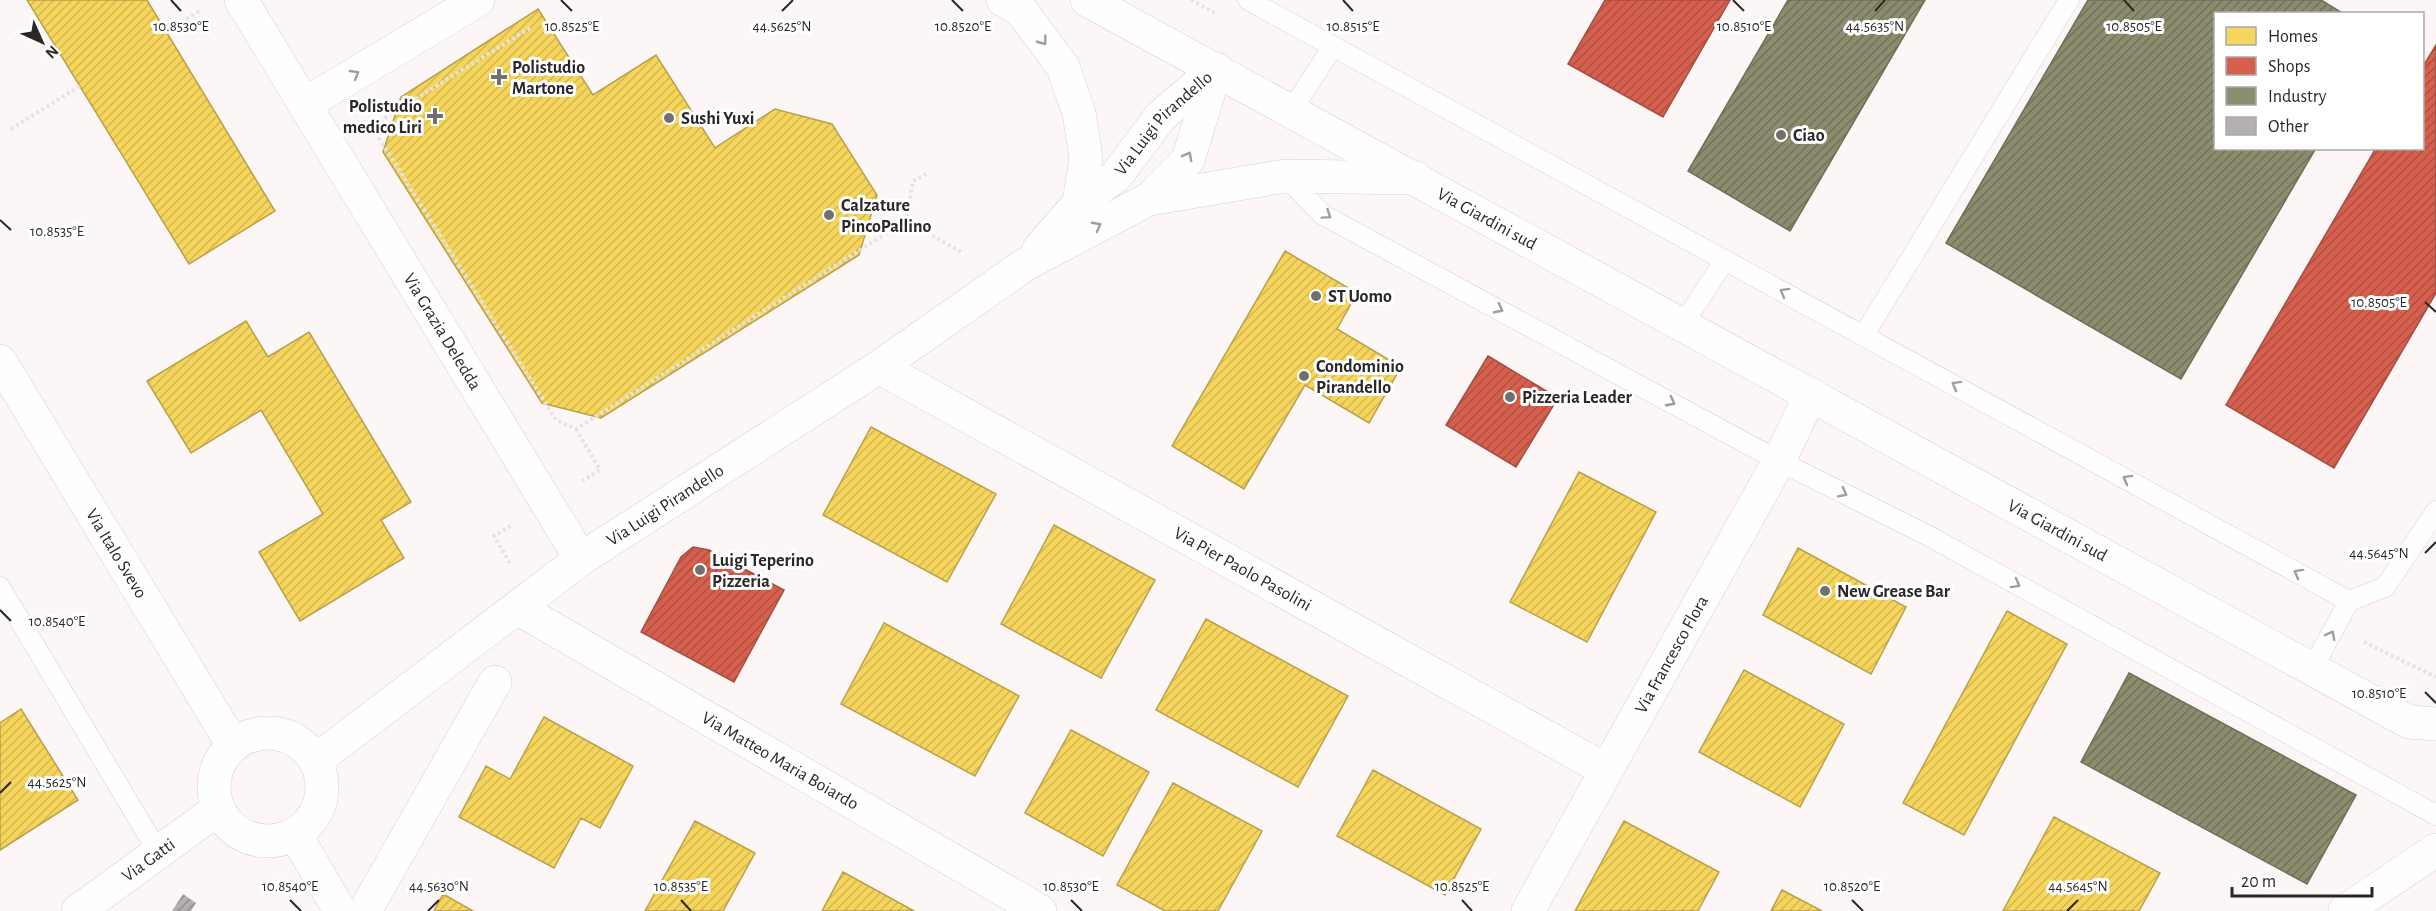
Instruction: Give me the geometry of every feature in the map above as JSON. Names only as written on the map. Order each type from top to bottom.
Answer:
[{"type":"street","name":"Via Grazia Deledda","points":[[242,0],[581,559]]},
{"type":"street","points":[[305,104],[478,0]]},
{"type":"street","name":"Via Luigi Pirandello","points":[[1003,0],[1020,9],[1063,67],[1079,113],[1086,158],[1079,203]]},
{"type":"street","name":"Via Giardini sud","points":[[1087,0],[2409,722],[2436,724]]},
{"type":"street","name":"Via Luigi Pirandello","points":[[1026,264],[1079,203],[1116,176],[1161,116],[1216,69]]},
{"type":"street","name":"Via Luigi Pirandello","points":[[315,761],[519,609],[581,559],[879,366],[1026,264],[1149,199],[1188,160],[1216,69]]},
{"type":"street","name":"Via Luigi Pirandello","points":[[1149,199],[1285,176],[1416,178]]},
{"type":"street","name":"Via Italo Svevo","points":[[0,361],[233,745]]},
{"type":"street","name":"Via Pier Paolo Pasolini","points":[[879,366],[1606,770]]},
{"type":"street","name":"Via Francesco Flora","points":[[1528,911],[1779,461],[1811,394]]},
{"type":"street","name":"Via Matteo Maria Boiardo","points":[[519,609],[1040,911]]},
{"type":"street","points":[[365,911],[495,682]]},
{"type":"street","points":[[278,734],[293,739],[305,748],[315,761],[321,777],[321,793],[317,809],[308,824],[295,834],[281,840],[251,839],[226,822],[214,796],[214,782],[217,768],[233,745],[247,737],[278,734]]},
{"type":"street","name":"Via Gatti","points":[[78,911],[219,809]]},
{"type":"street","points":[[295,834],[340,911]]},
{"type":"street","points":[[2345,911],[2436,850]]},
{"type":"lane","points":[[1248,0],[2349,601]]},
{"type":"lane","points":[[1864,335],[2069,0]]},
{"type":"lane","points":[[1292,110],[1333,46]]},
{"type":"lane","points":[[1285,176],[1323,214],[1779,461],[1928,535],[2436,815]]},
{"type":"lane","points":[[1683,324],[1725,260]]},
{"type":"lane","points":[[2312,669],[2349,601],[2385,587],[2436,511]]},
{"type":"lane","points":[[0,587],[158,852]]},
{"type":"path","points":[[166,32],[209,5]]},
{"type":"path","points":[[530,28],[383,119],[379,138],[556,420],[576,429],[906,221],[913,181],[928,172]]},
{"type":"path","points":[[11,129],[80,86]]},
{"type":"path","points":[[906,221],[963,253]]},
{"type":"path","points":[[2370,644],[2436,676]]},
{"type":"building: Homes","points":[[27,0],[147,0],[275,211],[189,264]]},
{"type":"building: Homes","points":[[538,9],[593,95],[656,55],[715,148],[775,109],[832,124],[877,195],[859,255],[601,418],[542,403],[383,152],[401,97]]},
{"type":"building: Homes","name":"Condominio Pirandello","points":[[1285,251],[1357,293],[1337,329],[1401,367],[1369,423],[1305,385],[1244,489],[1172,446]]},
{"type":"building: Homes","points":[[246,321],[268,357],[309,332],[411,502],[381,520],[404,558],[300,621],[259,552],[323,514],[261,410],[191,453],[147,381]]},
{"type":"building: Homes","points":[[871,427],[996,494],[947,582],[823,515]]},
{"type":"building: Homes","points":[[1579,472],[1656,512],[1587,642],[1510,602]]},
{"type":"building: Homes","points":[[1054,525],[1155,580],[1101,678],[1001,624]]},
{"type":"building: Homes","points":[[1798,548],[1906,607],[1871,674],[1763,615]]},
{"type":"building: Homes","points":[[2007,611],[2067,644],[1964,835],[1903,803]]},
{"type":"building: Homes","points":[[1206,619],[1348,696],[1298,787],[1156,710]]},
{"type":"building: Homes","points":[[884,623],[1019,696],[975,776],[841,704]]},
{"type":"building: Homes","points":[[1744,670],[1844,724],[1800,807],[1699,752]]},
{"type":"building: Homes","points":[[21,709],[78,800],[0,850],[0,723]]},
{"type":"building: Homes","points":[[544,717],[633,766],[600,828],[581,818],[554,868],[459,817],[486,766],[510,779]]},
{"type":"building: Homes","points":[[1071,730],[1149,772],[1103,856],[1025,813]]},
{"type":"building: Homes","points":[[1373,770],[1481,829],[1445,895],[1337,836]]},
{"type":"building: Homes","points":[[1173,783],[1262,831],[1218,911],[1165,911],[1117,885]]},
{"type":"building: Homes","points":[[2054,817],[2160,873],[2139,911],[2003,911]]},
{"type":"building: Homes","points":[[695,821],[755,853],[723,911],[645,911]]},
{"type":"building: Homes","points":[[1624,821],[1719,872],[1698,911],[1575,911]]},
{"type":"building: Homes","points":[[843,872],[914,911],[822,911]]},
{"type":"building: Homes","points":[[1782,890],[1822,911],[1771,911]]},
{"type":"building: Homes","points":[[443,894],[473,911],[434,911]]},
{"type":"building: Shops","points":[[1605,0],[1730,0],[1663,117],[1568,64]]},
{"type":"building: Shops","points":[[2436,45],[2436,293],[2334,468],[2226,405],[2375,150],[2424,150],[2424,65]]},
{"type":"building: Shops","points":[[1488,356],[1558,398],[1516,467],[1446,425]]},
{"type":"building: Shops","points":[[693,547],[709,550],[784,590],[734,682],[641,632],[681,557]]},
{"type":"building: Industry","points":[[1788,0],[1925,0],[1790,231],[1688,171]]},
{"type":"building: Industry","points":[[2088,0],[2321,0],[2341,12],[2214,12],[2214,150],[2315,150],[2181,379],[1946,243]]},
{"type":"building: Industry","points":[[2129,673],[2356,795],[2307,884],[2081,762]]},
{"type":"building: Other","points":[[183,894],[196,903],[191,911],[172,911]]},
{"type":"place","name":"Polistudio Martone","points":[[499,77]]},
{"type":"place","name":"Polistudio medico Liri","points":[[435,116]]},
{"type":"place","name":"Sushi Yuxi","points":[[669,118]]},
{"type":"place","name":"Ciao","points":[[1781,135]]},
{"type":"place","name":"Calzature PincoPallino","points":[[829,215]]},
{"type":"place","name":"ST Uomo","points":[[1316,296]]},
{"type":"place","name":"Condominio Pirandello","points":[[1304,376]]},
{"type":"place","name":"Pizzeria Leader","points":[[1510,397]]},
{"type":"place","name":"Luigi Teperino Pizzeria","points":[[700,570]]},
{"type":"place","name":"New Grease Bar","points":[[1825,591]]}]
